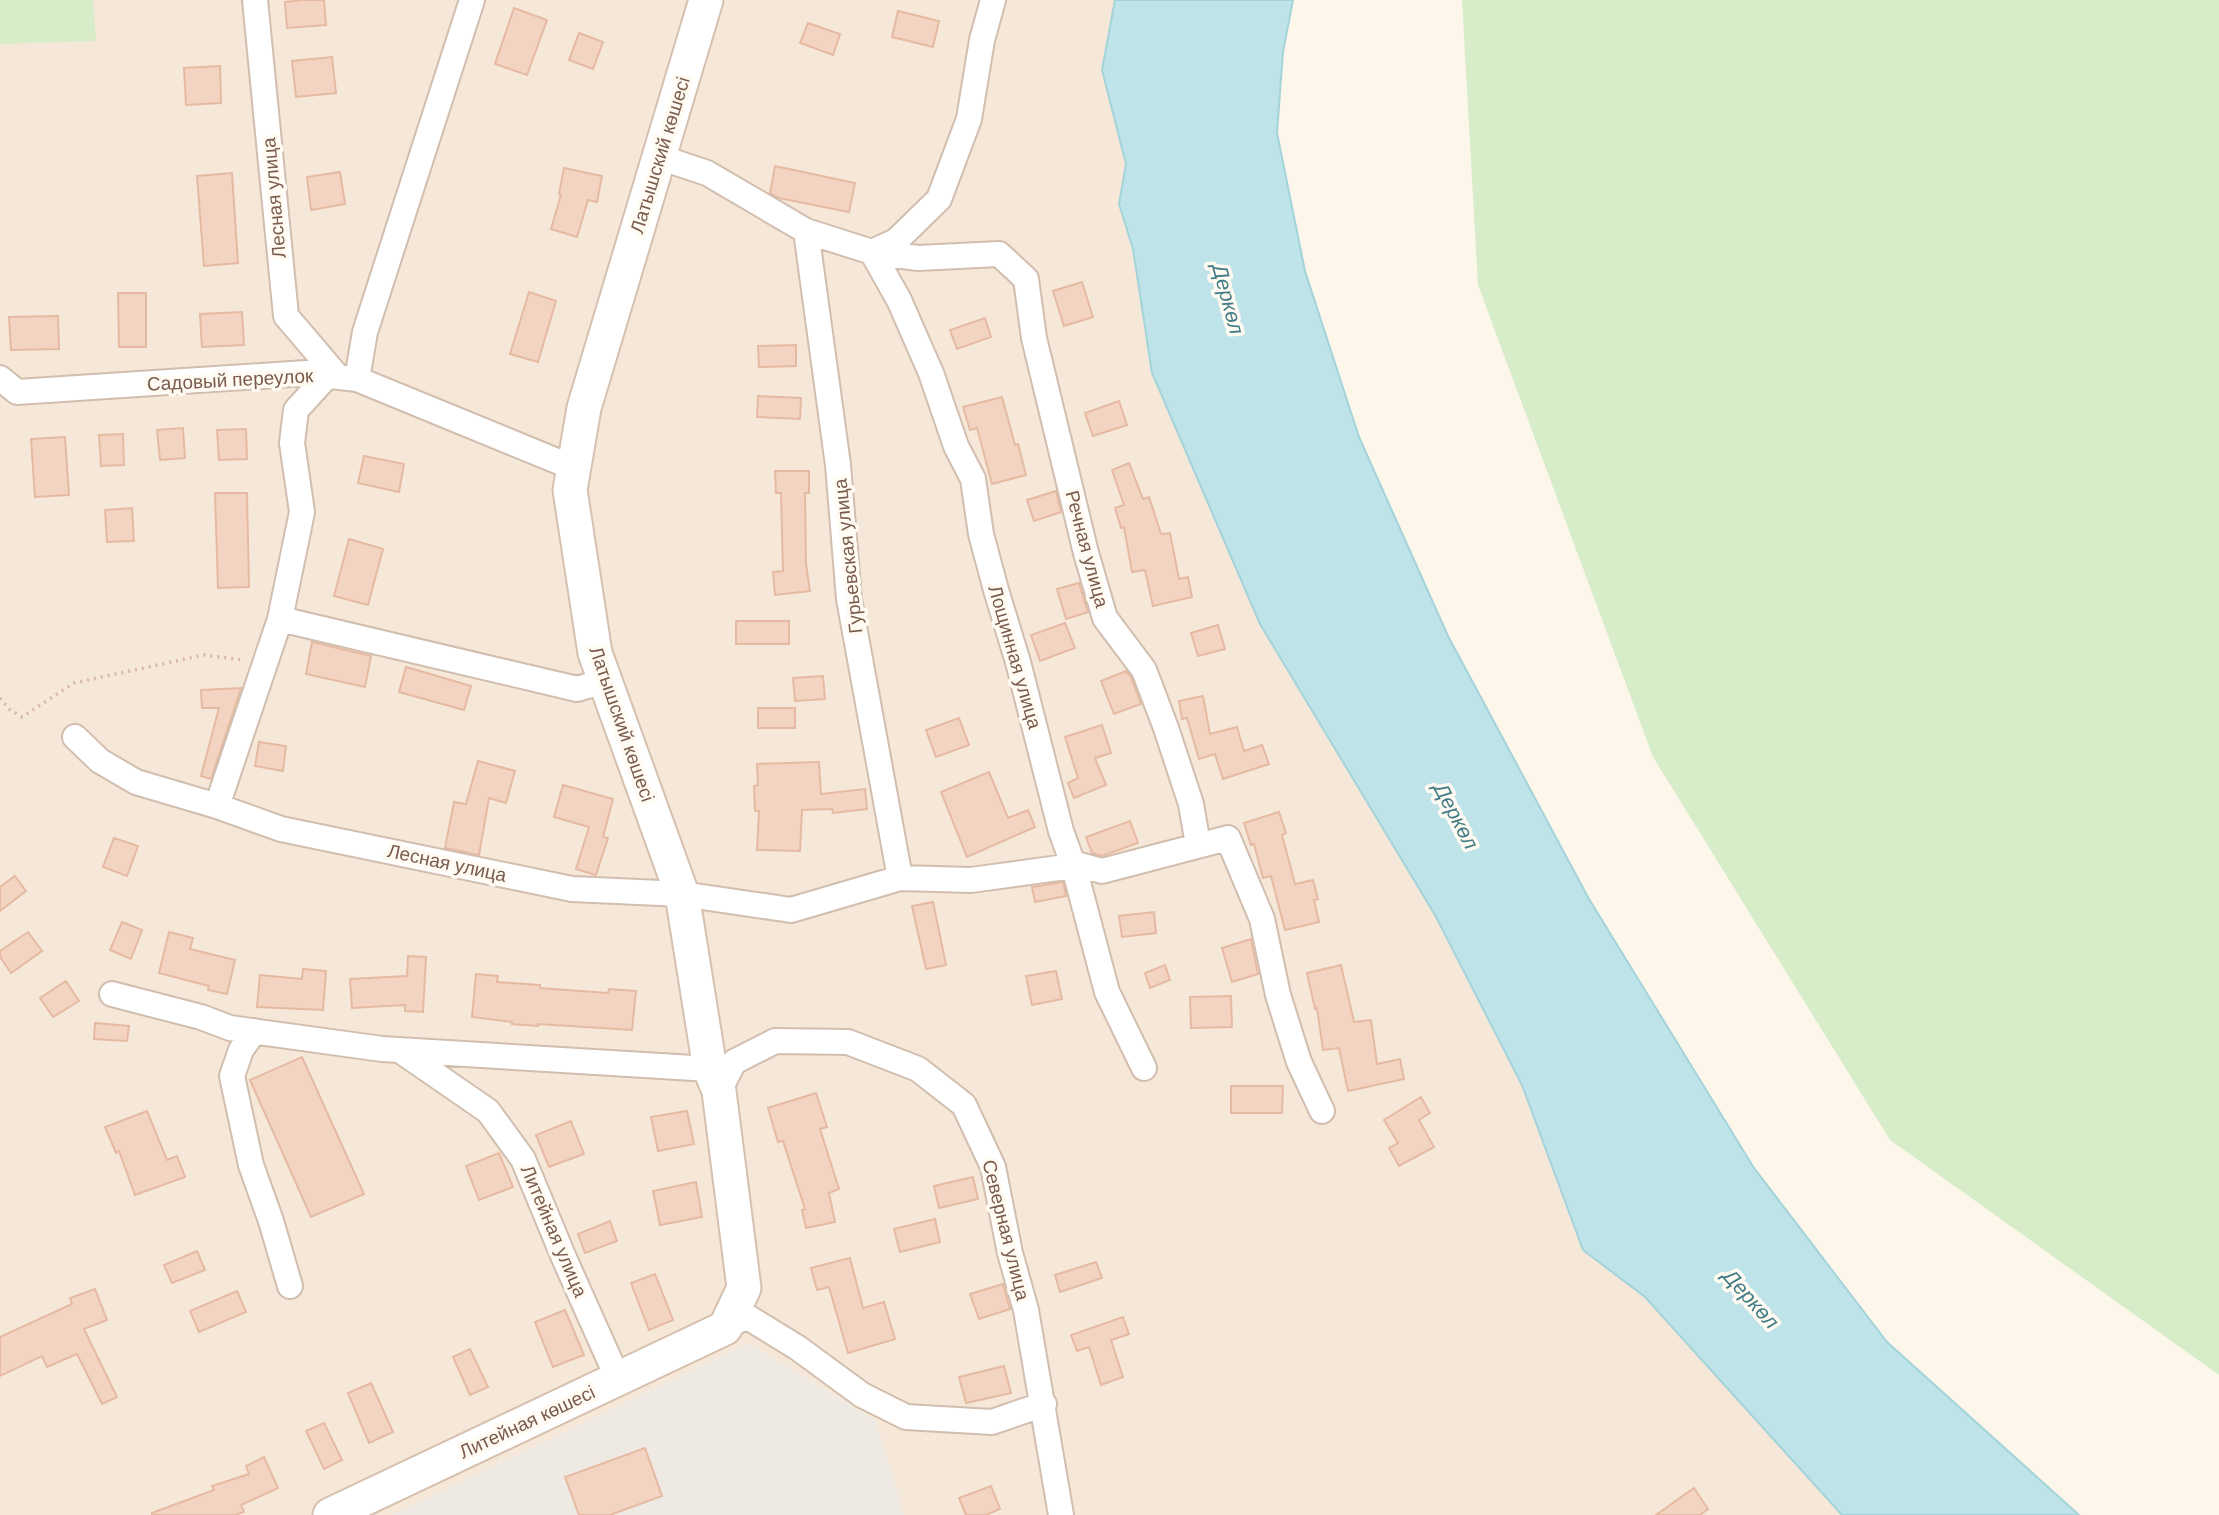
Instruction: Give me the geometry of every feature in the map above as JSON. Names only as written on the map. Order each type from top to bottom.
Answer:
[{"type":"street","name":"Лесная улица","points":[[255,0],[286,316],[341,378]]},
{"type":"street","points":[[216,806],[280,618],[302,512],[292,443],[296,410],[341,378],[365,332],[472,0]]},
{"type":"street","name":"Латышский көшесі","points":[[706,0],[584,408],[570,490],[595,653],[682,894],[714,1080],[744,1288],[725,1328]]},
{"type":"street","points":[[659,157],[708,173],[806,231],[872,252],[896,241],[939,199],[969,119],[982,40],[993,0]]},
{"type":"street","name":"Гурьевская улица","points":[[806,231],[838,466],[849,599],[900,878]]},
{"type":"street","name":"Речная улица","points":[[872,252],[918,258],[999,254],[1026,279],[1034,338],[1086,553],[1105,618],[1144,670],[1191,804],[1198,845]]},
{"type":"street","name":"Лощинная улица","points":[[872,252],[898,300],[931,373],[956,446],[973,479],[981,534],[1107,992],[1144,1068]]},
{"type":"street","name":"Садовый переулок","points":[[0,378],[16,392],[306,373],[341,378],[574,468]]},
{"type":"street","points":[[280,618],[577,689],[606,681]]},
{"type":"street","name":"Лесная улица","points":[[75,737],[100,761],[136,782],[281,829],[572,889],[682,894],[791,910],[900,878],[971,880],[1080,865],[1101,871],[1228,838],[1262,919],[1278,995],[1299,1062],[1322,1111]]},
{"type":"street","name":"Литейная улица","points":[[112,994],[201,1017],[230,1028],[400,1050],[714,1080]]},
{"type":"street","points":[[254,1031],[241,1049],[232,1076],[251,1165],[290,1286]]},
{"type":"street","name":"Северная улица","points":[[714,1080],[734,1062],[775,1041],[848,1042],[918,1069],[964,1105],[993,1167],[1010,1253],[1026,1310],[1061,1515]]},
{"type":"street","name":"Литейная улица","points":[[400,1050],[488,1111],[523,1159],[618,1379]]},
{"type":"street","points":[[725,1328],[746,1316],[799,1348],[862,1395],[906,1417],[992,1422],[1044,1404]]},
{"type":"street","name":"Литейная көшесі","points":[[330,1515],[725,1328]]},
{"type":"path","points":[[0,698],[9,709],[22,717],[74,683],[204,655],[265,662]]},
{"type":"shaded area","points":[[0,0],[1115,0],[1102,70],[1126,164],[1119,204],[1133,249],[1152,373],[1260,624],[1435,915],[1522,1085],[1583,1250],[1645,1297],[1842,1515],[904,1515],[876,1421],[749,1343],[392,1515],[0,1515]]},
{"type":"shaded area","points":[[749,1343],[876,1421],[904,1515],[392,1515]]},
{"type":"green space","points":[[0,0],[93,0],[96,41],[0,44]]},
{"type":"green space","points":[[1462,0],[2219,0],[2219,1375],[1890,1140],[1653,757],[1478,285]]},
{"type":"water","name":"Деркөл","points":[[1115,0],[1293,0],[1283,52],[1277,133],[1305,271],[1359,437],[1448,636],[1589,899],[1754,1168],[1887,1342],[2079,1515],[1842,1515],[1645,1297],[1583,1250],[1522,1085],[1435,915],[1260,624],[1152,373],[1133,249],[1119,204],[1126,164],[1102,70]]},
{"type":"building","points":[[324,0],[326,25],[287,28],[285,2]]},
{"type":"building","points":[[514,8],[547,20],[527,75],[495,64]]},
{"type":"building","points":[[898,11],[939,21],[933,47],[892,37]]},
{"type":"building","points":[[808,23],[840,34],[833,55],[800,43]]},
{"type":"building","points":[[579,33],[603,42],[593,69],[569,60]]},
{"type":"building","points":[[332,57],[336,93],[296,97],[292,61]]},
{"type":"building","points":[[220,66],[221,103],[186,105],[184,68]]},
{"type":"building","points":[[775,166],[855,183],[849,212],[779,198],[770,193]]},
{"type":"building","points":[[564,168],[602,176],[597,202],[588,200],[577,237],[551,229],[561,195]]},
{"type":"building","points":[[340,172],[345,204],[311,210],[307,177]]},
{"type":"building","points":[[232,173],[238,263],[204,266],[197,176]]},
{"type":"building","points":[[1082,282],[1093,317],[1064,326],[1053,291]]},
{"type":"building","points":[[529,292],[556,301],[538,362],[510,354]]},
{"type":"building","points":[[118,293],[146,293],[146,347],[119,347]]},
{"type":"building","points":[[242,312],[244,345],[202,347],[200,314]]},
{"type":"building","points":[[58,316],[59,349],[11,350],[9,317]]},
{"type":"building","points":[[985,318],[991,337],[957,349],[950,330]]},
{"type":"building","points":[[796,345],[796,366],[759,367],[758,346]]},
{"type":"building","points":[[758,396],[801,398],[800,419],[757,417]]},
{"type":"building","points":[[1002,397],[1026,475],[992,484],[977,428],[970,430],[963,407]]},
{"type":"building","points":[[1119,401],[1127,425],[1093,436],[1085,413]]},
{"type":"building","points":[[183,428],[185,458],[160,460],[157,430]]},
{"type":"building","points":[[246,429],[247,459],[219,460],[217,430]]},
{"type":"building","points":[[123,434],[124,465],[101,466],[99,435]]},
{"type":"building","points":[[65,437],[69,495],[35,497],[31,439]]},
{"type":"building","points":[[364,456],[404,464],[399,492],[358,483]]},
{"type":"building","points":[[1129,463],[1143,499],[1149,497],[1161,534],[1170,533],[1179,579],[1188,577],[1192,597],[1153,606],[1145,570],[1132,572],[1124,527],[1121,528],[1115,508],[1124,505],[1112,470]]},
{"type":"building","points":[[775,471],[809,471],[809,493],[805,493],[806,564],[810,591],[775,595],[773,572],[783,571],[781,493],[776,493]]},
{"type":"building","points":[[1056,491],[1061,512],[1034,521],[1027,500]]},
{"type":"building","points":[[215,493],[247,493],[249,587],[218,588]]},
{"type":"building","points":[[132,508],[134,541],[107,542],[105,510]]},
{"type":"building","points":[[349,539],[383,549],[368,605],[334,596]]},
{"type":"building","points":[[1079,583],[1088,612],[1066,619],[1057,589]]},
{"type":"building","points":[[736,621],[789,621],[789,644],[736,644]]},
{"type":"building","points":[[1065,623],[1075,648],[1040,661],[1031,635]]},
{"type":"building","points":[[1218,625],[1225,649],[1198,656],[1191,633]]},
{"type":"building","points":[[312,642],[371,656],[365,687],[306,674]]},
{"type":"building","points":[[406,667],[471,686],[464,710],[399,692]]},
{"type":"building","points":[[1126,671],[1141,704],[1114,714],[1101,681]]},
{"type":"building","points":[[823,676],[825,699],[795,701],[793,678]]},
{"type":"building","points":[[241,688],[211,779],[201,776],[219,708],[202,708],[201,690]]},
{"type":"building","points":[[1203,696],[1210,734],[1237,727],[1244,751],[1262,745],[1269,764],[1223,779],[1215,754],[1199,759],[1187,718],[1182,719],[1179,701]]},
{"type":"building","points":[[758,708],[795,708],[795,728],[758,728]]},
{"type":"building","points":[[959,718],[969,745],[936,757],[926,730]]},
{"type":"building","points":[[1102,725],[1111,753],[1095,758],[1106,785],[1074,798],[1068,783],[1078,778],[1065,737]]},
{"type":"building","points":[[259,742],[286,746],[283,771],[255,766]]},
{"type":"building","points":[[478,761],[515,771],[506,803],[489,798],[479,855],[445,848],[454,802],[466,804]]},
{"type":"building","points":[[819,762],[821,794],[865,789],[867,809],[833,813],[832,809],[802,810],[800,851],[757,850],[759,811],[755,811],[754,786],[758,785],[757,764]]},
{"type":"building","points":[[989,772],[1008,818],[1028,810],[1035,827],[967,857],[941,792]]},
{"type":"building","points":[[563,785],[613,799],[603,837],[608,838],[596,875],[576,869],[589,827],[554,817]]},
{"type":"building","points":[[1279,812],[1286,833],[1282,835],[1295,884],[1313,880],[1318,899],[1314,900],[1319,922],[1285,930],[1271,876],[1263,878],[1254,844],[1251,845],[1244,823]]},
{"type":"building","points":[[1130,821],[1138,843],[1102,856],[1092,853],[1086,837]]},
{"type":"building","points":[[114,838],[138,846],[127,876],[103,867]]},
{"type":"building","points":[[15,876],[26,891],[0,911],[0,887]]},
{"type":"building","points":[[1063,882],[1066,896],[1035,902],[1032,887]]},
{"type":"building","points":[[933,902],[946,965],[926,969],[912,906]]},
{"type":"building","points":[[1154,912],[1156,933],[1122,937],[1119,916]]},
{"type":"building","points":[[122,922],[142,930],[131,959],[110,950]]},
{"type":"building","points":[[28,932],[42,951],[11,973],[0,957],[0,951]]},
{"type":"building","points":[[169,932],[193,938],[190,949],[235,960],[227,994],[208,990],[209,986],[159,973]]},
{"type":"building","points":[[1251,939],[1258,974],[1232,982],[1222,948]]},
{"type":"building","points":[[408,956],[426,957],[423,1012],[405,1011],[405,1005],[352,1008],[350,979],[407,976]]},
{"type":"building","points":[[1165,965],[1170,980],[1150,988],[1145,973]]},
{"type":"building","points":[[1341,965],[1354,1022],[1371,1020],[1377,1064],[1400,1059],[1404,1079],[1348,1091],[1339,1048],[1323,1050],[1317,1008],[1315,1009],[1307,973]]},
{"type":"building","points":[[303,969],[326,971],[323,1010],[257,1007],[260,975],[302,979]]},
{"type":"building","points":[[1056,971],[1062,999],[1032,1005],[1026,976]]},
{"type":"building","points":[[476,974],[498,976],[497,982],[540,985],[540,988],[608,993],[609,989],[636,991],[632,1030],[512,1024],[472,1017]]},
{"type":"building","points":[[66,981],[79,1001],[53,1017],[40,998]]},
{"type":"building","points":[[1231,996],[1232,1027],[1191,1028],[1190,997]]},
{"type":"building","points":[[95,1023],[129,1026],[127,1041],[94,1039]]},
{"type":"building","points":[[302,1057],[364,1194],[311,1217],[250,1080]]},
{"type":"building","points":[[1231,1086],[1283,1086],[1282,1113],[1231,1113]]},
{"type":"building","points":[[816,1093],[827,1127],[820,1129],[839,1189],[829,1193],[835,1222],[806,1228],[802,1210],[805,1209],[783,1141],[778,1142],[768,1108]]},
{"type":"building","points":[[1421,1097],[1430,1113],[1419,1120],[1434,1147],[1399,1166],[1389,1148],[1398,1143],[1384,1120]]},
{"type":"building","points":[[147,1111],[167,1160],[177,1156],[185,1177],[135,1195],[119,1151],[116,1153],[105,1127]]},
{"type":"building","points":[[687,1111],[694,1144],[658,1151],[651,1117]]},
{"type":"building","points":[[571,1121],[584,1154],[549,1167],[536,1135]]},
{"type":"building","points":[[499,1153],[513,1187],[479,1200],[466,1166]]},
{"type":"building","points":[[973,1177],[978,1199],[939,1208],[934,1186]]},
{"type":"building","points":[[696,1182],[702,1217],[660,1225],[653,1191]]},
{"type":"building","points":[[935,1219],[940,1242],[900,1252],[894,1229]]},
{"type":"building","points":[[610,1221],[617,1241],[585,1253],[578,1234]]},
{"type":"building","points":[[197,1251],[205,1270],[172,1283],[164,1265]]},
{"type":"building","points":[[850,1258],[863,1308],[884,1302],[895,1339],[848,1353],[829,1287],[817,1290],[811,1268]]},
{"type":"building","points":[[1096,1262],[1102,1278],[1060,1292],[1055,1275]]},
{"type":"building","points":[[655,1274],[673,1320],[649,1330],[631,1283]]},
{"type":"building","points":[[1003,1284],[1010,1309],[979,1319],[970,1294]]},
{"type":"building","points":[[95,1289],[107,1320],[84,1329],[117,1397],[102,1404],[77,1354],[47,1367],[42,1356],[0,1376],[0,1337],[72,1304],[70,1298]]},
{"type":"building","points":[[237,1291],[246,1312],[199,1332],[190,1311]]},
{"type":"building","points":[[565,1310],[584,1355],[553,1367],[535,1322]]},
{"type":"building","points":[[1123,1317],[1129,1334],[1111,1340],[1123,1377],[1101,1385],[1089,1347],[1077,1351],[1071,1335]]},
{"type":"building","points":[[470,1349],[488,1387],[470,1395],[453,1357]]},
{"type":"building","points":[[1004,1366],[1011,1393],[966,1403],[959,1377]]},
{"type":"building","points":[[371,1383],[393,1432],[369,1443],[348,1393]]},
{"type":"building","points":[[324,1423],[342,1460],[324,1469],[306,1431]]},
{"type":"building","points":[[645,1448],[662,1496],[610,1515],[579,1515],[565,1477]]},
{"type":"building","points":[[264,1457],[278,1488],[241,1505],[244,1512],[235,1515],[152,1515],[214,1490],[212,1486],[249,1474],[246,1466]]},
{"type":"building","points":[[991,1486],[1000,1509],[986,1515],[966,1515],[959,1498]]},
{"type":"building","points":[[1694,1488],[1708,1509],[1700,1515],[1656,1515]]}]
